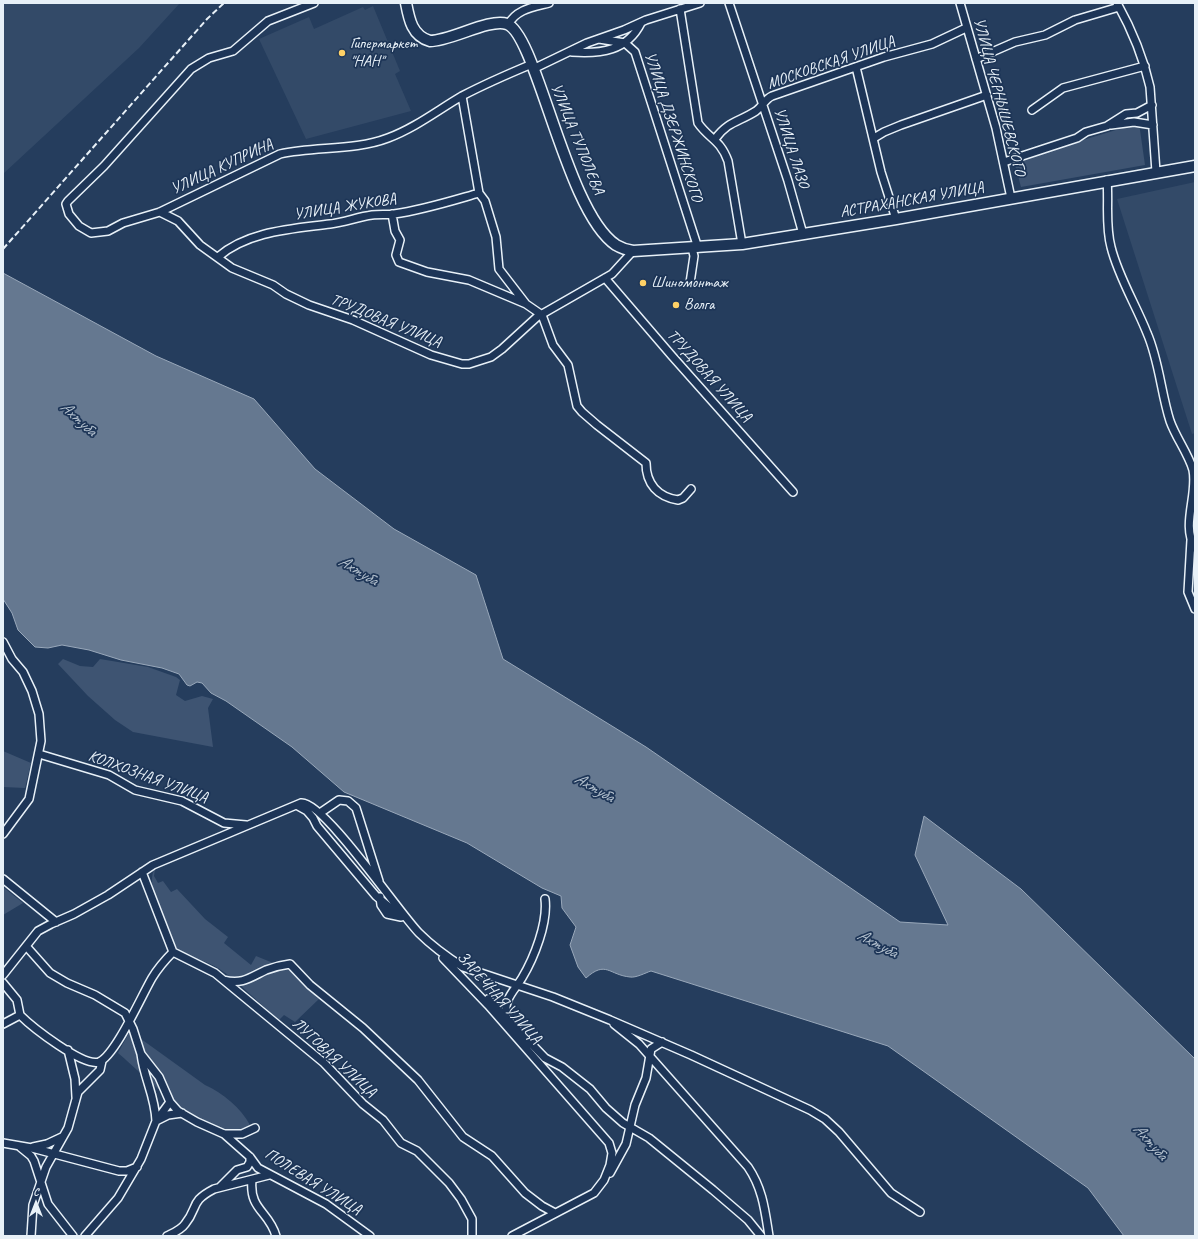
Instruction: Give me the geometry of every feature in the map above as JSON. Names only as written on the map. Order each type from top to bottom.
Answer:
[{"type":"main road","points":[[406,3],[412,27],[418,35],[430,41],[495,24],[508,25]]},
{"type":"main road","name":"УЛИЦА ТУПОЛЕВА","points":[[508,25],[518,32],[533,67],[563,155],[594,219],[609,239],[616,245],[633,251]]},
{"type":"main road","name":"АСТРАХАНСКАЯ УЛИЦА","points":[[633,251],[742,244],[896,219],[1107,180],[1195,166]]},
{"type":"street","name":"УЛИЦА КУПРИНА","points":[[314,3],[268,21],[233,51],[209,58],[191,69],[104,166],[66,204],[69,214],[79,226],[91,233],[108,231],[123,223],[160,212],[280,154],[294,151],[374,142],[388,138],[412,126],[462,96],[572,52],[641,22],[700,3]]},
{"type":"street","points":[[508,25],[517,13],[549,3]]},
{"type":"street","name":"УЛИЦА ЛАЗО","points":[[729,3],[788,181],[803,234]]},
{"type":"street","name":"УЛИЦА ЧЕРНЫШЕВСКОГО","points":[[960,3],[966,28],[987,95],[1004,162],[1011,198]]},
{"type":"street","points":[[976,59],[1015,42],[1045,35],[1064,24],[1118,5],[1130,25],[1145,66],[1150,87],[1156,172]]},
{"type":"street","points":[[680,10],[698,123],[704,131],[715,139],[723,148],[728,161],[742,244]]},
{"type":"street","points":[[625,43],[633,35],[641,22]]},
{"type":"street","name":"МОСКОВСКАЯ УЛИЦА","points":[[715,139],[722,129],[757,110],[767,98],[856,67],[932,44],[966,28]]},
{"type":"street","name":"УЛИЦА ДЗЕРЖИНСКОГО","points":[[599,39],[625,43],[635,52],[695,248],[690,283]]},
{"type":"street","name":"УЛИЦА КУПРИНА","points":[[572,52],[601,52],[625,43]]},
{"type":"street","points":[[1032,110],[1063,88],[1145,66]]},
{"type":"street","points":[[856,67],[881,172],[896,219]]},
{"type":"street","points":[[874,138],[901,125],[947,111],[987,95]]},
{"type":"street","points":[[462,96],[479,193],[485,201],[496,237],[499,269],[526,304]]},
{"type":"street","points":[[1107,126],[1126,114],[1137,113],[1152,105]]},
{"type":"street","points":[[1004,162],[1107,126],[1134,122],[1153,124]]},
{"type":"street","points":[[1107,180],[1108,226],[1111,248],[1149,337],[1171,422],[1193,469],[1194,485],[1189,527],[1195,548]]},
{"type":"street","name":"УЛИЦА ЖУКОВА","points":[[218,257],[227,250],[247,239],[278,232],[333,224],[372,215],[392,214],[479,193]]},
{"type":"street","name":"ТРУДОВАЯ УЛИЦА","points":[[160,212],[178,221],[200,245],[232,268],[273,285],[286,294],[309,305],[353,320],[431,355],[454,363],[470,364],[491,357],[542,314],[605,278],[621,265],[633,251]]},
{"type":"street","points":[[392,214],[395,231],[400,240],[396,255],[399,262],[427,272],[470,280],[526,304],[542,314],[553,345],[568,365],[577,406],[582,412],[646,463],[648,480],[657,492],[678,500],[683,498],[691,489]]},
{"type":"street","name":"ТРУДОВАЯ УЛИЦА","points":[[605,278],[793,492]]},
{"type":"street","points":[[1191,537],[1188,592],[1195,609]]},
{"type":"street","points":[[3,642],[12,659],[23,672],[32,691],[41,727],[39,754],[27,804],[3,834]]},
{"type":"street","name":"КОЛХОЗНАЯ УЛИЦА","points":[[39,754],[109,775],[135,790],[182,801],[224,823],[246,825]]},
{"type":"street","points":[[320,813],[339,800],[348,801],[356,808],[380,885],[380,899]]},
{"type":"street","points":[[298,806],[301,803],[307,803],[320,813],[352,848],[403,917]]},
{"type":"street","name":"КОЛХОЗНАЯ УЛИЦА","points":[[3,975],[38,931],[81,910],[154,865],[246,825],[298,806]]},
{"type":"street","name":"ЗАРЕЧНАЯ УЛИЦА","points":[[298,806],[313,818],[317,826],[328,840],[380,899],[403,917],[463,978],[609,1143]]},
{"type":"street","points":[[76,1098],[84,1086],[100,1070],[102,1061],[120,1039],[154,976],[173,952],[142,872]]},
{"type":"street","points":[[3,879],[56,922]]},
{"type":"street","points":[[506,1017],[505,1009],[510,994],[517,985],[538,945],[546,908],[545,899]]},
{"type":"street","points":[[419,933],[439,950],[463,967],[517,985],[610,1020],[784,1098],[826,1120],[839,1132],[891,1194],[920,1212]]},
{"type":"street","name":"ПОЛЕВАЯ УЛИЦА","points":[[26,946],[50,973],[67,983],[85,990],[125,1013],[141,1054],[159,1077],[170,1102],[182,1113],[207,1127],[224,1134],[236,1135],[255,1128]]},
{"type":"street","name":"ЛУГОВАЯ УЛИЦА","points":[[173,952],[215,973],[324,1063],[358,1099],[383,1120],[401,1144],[417,1151],[449,1183],[462,1199],[472,1219],[472,1236]]},
{"type":"street","points":[[222,979],[232,982],[244,981],[272,968],[290,964],[310,985],[362,1028],[418,1080],[463,1137],[492,1156],[524,1192],[542,1206],[555,1213]]},
{"type":"street","points":[[463,978],[506,1017],[530,1044],[545,1058],[562,1067],[590,1089],[606,1108],[630,1127],[649,1138],[713,1190],[748,1220],[761,1236]]},
{"type":"street","points":[[3,983],[14,995],[18,1004],[20,1015],[31,1026],[81,1059],[92,1062],[102,1061]]},
{"type":"street","points":[[3,1024],[20,1015]]},
{"type":"street","points":[[610,1020],[638,1044],[755,1176],[762,1193],[769,1236]]},
{"type":"street","points":[[512,1236],[594,1193],[612,1170],[626,1144],[634,1105],[646,1078],[651,1049],[662,1042]]},
{"type":"street","points":[[31,1236],[33,1205],[41,1180],[72,1117],[76,1098],[73,1066],[68,1050]]},
{"type":"street","points":[[141,1054],[144,1074],[152,1091],[156,1122]]},
{"type":"street","points":[[85,1236],[113,1206],[136,1167],[156,1122],[170,1102]]},
{"type":"street","points":[[156,1122],[168,1115],[182,1113]]},
{"type":"street","name":"ПОЛЕВАЯ УЛИЦА","points":[[224,1134],[250,1157],[258,1168],[326,1204],[370,1236]]},
{"type":"street","points":[[27,1147],[47,1144],[64,1135]]},
{"type":"street","points":[[3,1143],[53,1153],[123,1171],[136,1167]]},
{"type":"street","points":[[609,1143],[617,1148],[626,1144]]},
{"type":"street","points":[[605,1177],[612,1153],[609,1143]]},
{"type":"street","points":[[18,1146],[31,1156],[38,1168],[45,1197],[52,1211],[73,1236]]},
{"type":"street","points":[[167,1236],[184,1226],[199,1198],[224,1184],[238,1170],[247,1167],[250,1162],[250,1157]]},
{"type":"street","points":[[214,1190],[270,1175]]},
{"type":"street","points":[[252,1180],[252,1196],[256,1204],[272,1224],[276,1236]]},
{"type":"shaded area","points":[[3,3],[180,3],[139,48],[3,174]]},
{"type":"shaded area","points":[[373,6],[400,71],[395,74],[411,111],[306,139],[259,39],[309,17],[314,29],[363,7],[365,10]]},
{"type":"shaded area","points":[[1139,123],[1145,165],[1021,187],[1014,161]]},
{"type":"shaded area","points":[[1195,182],[1195,433],[1192,434],[1117,199]]},
{"type":"shaded area","points":[[63,659],[80,666],[93,667],[100,659],[148,667],[176,677],[180,680],[176,695],[185,701],[202,696],[213,699],[208,708],[213,747],[133,732],[115,720],[88,696],[58,664]]},
{"type":"shaded area","points":[[3,751],[31,763],[25,788],[3,787]]},
{"type":"shaded area","points":[[155,869],[154,876],[158,883],[163,881],[171,892],[177,889],[205,919],[228,937],[224,943],[251,965],[256,956],[288,969],[319,999],[295,1022],[284,1015],[279,1020],[226,973],[213,965],[180,951],[168,932],[154,896],[152,875]]},
{"type":"shaded area","points":[[3,887],[23,903],[3,915]]},
{"type":"shaded area","points":[[130,1031],[231,1102],[242,1113],[250,1125],[249,1128],[233,1132],[227,1131],[213,1127],[184,1110],[118,1053]]},
{"type":"water","name":"Ахтуба","points":[[3,273],[156,356],[254,399],[315,469],[394,529],[476,575],[503,659],[646,747],[900,922],[948,925],[915,855],[924,816],[1021,889],[1195,1059],[1195,1236],[1124,1236],[1088,1188],[888,1046],[651,971],[632,977],[623,976],[603,969],[598,970],[586,978],[578,967],[570,945],[576,927],[562,908],[561,896],[542,888],[467,843],[344,792],[292,747],[226,701],[211,693],[202,683],[197,682],[190,686],[187,685],[179,674],[162,668],[121,660],[89,650],[62,645],[48,648],[35,647],[18,630],[12,613],[3,599]]},
{"type":"railway","points":[[3,249],[207,19],[224,3]]},
{"type":"place","name":"Гипермаркет \"НАН\"","points":[[342,53]]},
{"type":"place","name":"Шиномонтаж","points":[[643,283]]},
{"type":"place","name":"Волга","points":[[676,305]]}]
